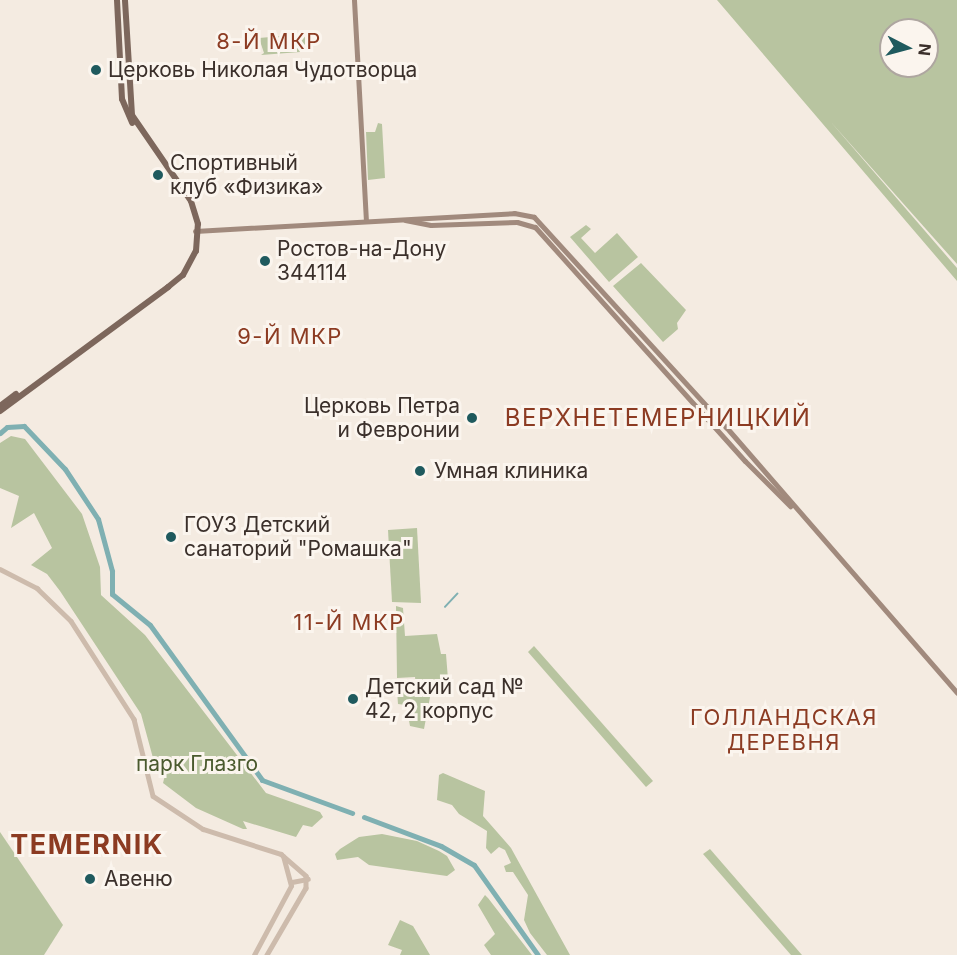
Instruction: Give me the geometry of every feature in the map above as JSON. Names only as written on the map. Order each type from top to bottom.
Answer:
[{"type":"main road","points":[[0,411],[183,275],[194,251],[196,231],[191,201],[135,122],[126,98],[117,0]]},
{"type":"main road","points":[[125,0],[126,98]]},
{"type":"main road","points":[[354,0],[366,221]]},
{"type":"main road","points":[[196,231],[514,213],[534,217],[759,464],[957,693]]},
{"type":"main road","points":[[459,224],[464,216]]},
{"type":"main road","points":[[400,219],[418,224],[531,225],[577,273],[753,470],[799,513]]},
{"type":"main road","points":[[0,406],[180,273],[194,251]]},
{"type":"main road","points":[[577,273],[586,272]]},
{"type":"main road","points":[[698,410],[705,404]]},
{"type":"main road","points":[[753,470],[759,464]]},
{"type":"street","points":[[0,569],[48,596],[70,621],[134,719],[153,796],[203,829],[281,854],[308,879]]},
{"type":"street","points":[[254,955],[292,882],[281,854]]},
{"type":"street","points":[[292,882],[308,879]]},
{"type":"street","points":[[267,955],[308,879]]},
{"type":"green space","points":[[717,0],[957,0],[957,264],[830,121],[957,268],[957,281]]},
{"type":"green space","points":[[305,34],[305,45],[300,52],[261,55],[264,53],[259,38]]},
{"type":"green space","points":[[378,123],[382,124],[385,178],[368,180],[366,132],[375,132]]},
{"type":"green space","points":[[586,225],[591,229],[581,238],[595,253],[617,233],[638,257],[609,282],[570,237]]},
{"type":"green space","points":[[641,263],[686,310],[677,323],[678,329],[663,342],[613,286]]},
{"type":"green space","name":"парк Глазго","points":[[11,436],[25,439],[82,514],[100,567],[101,595],[145,635],[266,793],[320,812],[323,817],[312,827],[303,825],[296,837],[243,821],[247,829],[243,829],[196,808],[163,783],[165,775],[156,769],[141,714],[60,591],[47,574],[31,565],[52,548],[34,513],[11,528],[19,496],[0,488],[0,443]]},
{"type":"green space","points":[[417,528],[421,603],[392,602],[388,530]]},
{"type":"green space","points":[[396,606],[403,608],[405,636],[437,634],[441,654],[446,654],[449,692],[431,692],[424,729],[410,726],[406,705],[398,704],[397,691],[416,689],[415,677],[397,678]]},
{"type":"green space","points":[[534,646],[653,781],[646,787],[528,652]]},
{"type":"green space","points":[[443,773],[485,791],[483,816],[511,848],[570,955],[547,955],[530,933],[524,920],[528,895],[513,872],[506,872],[504,866],[511,863],[505,850],[499,847],[491,854],[486,848],[487,831],[459,814],[452,805],[437,800],[439,775]]},
{"type":"green space","points":[[0,832],[63,925],[44,955],[0,955]]},
{"type":"green space","points":[[382,834],[417,841],[439,851],[447,856],[455,870],[447,876],[369,865],[358,857],[337,860],[335,854],[359,837]]},
{"type":"green space","points":[[710,849],[802,955],[791,955],[703,854]]},
{"type":"green space","points":[[485,895],[532,955],[491,955],[484,945],[495,934],[478,905]]},
{"type":"green space","points":[[400,920],[413,926],[430,955],[400,955],[402,950],[388,945]]},
{"type":"waterway","points":[[0,433],[7,427],[24,426],[65,469],[98,519],[112,571],[112,594],[150,625],[262,780],[352,813]]},
{"type":"waterway","points":[[445,607],[457,594]]},
{"type":"waterway","points":[[364,817],[441,846],[474,865],[538,955]]},
{"type":"place","name":"Церковь Николая Чудотворца","points":[[96,70]]},
{"type":"place","name":"Спортивный клуб «Физика»","points":[[158,175]]},
{"type":"place","name":"Ростов-на-Дону 344114","points":[[265,261]]},
{"type":"place","name":"Церковь Петра и Февронии","points":[[472,418]]},
{"type":"place","name":"Умная клиника","points":[[420,471]]},
{"type":"place","name":"ГОУЗ Детский санаторий \"Ромашка\"","points":[[171,537]]},
{"type":"place","name":"Детский сад № 42, 2 корпус","points":[[353,699]]},
{"type":"place","name":"Авеню","points":[[90,879]]},
{"type":"district","name":"8-Й МКР","points":[[269,42]]},
{"type":"district","name":"9-Й МКР","points":[[290,337]]},
{"type":"district","name":"ВЕРХНЕТЕМЕРНИЦКИЙ","points":[[658,418]]},
{"type":"district","name":"11-Й МКР","points":[[349,623]]},
{"type":"district","name":"ГОЛЛАНДСКАЯ ДЕРЕВНЯ","points":[[784,730]]},
{"type":"district","name":"TEMERNIK","points":[[87,845]]}]
